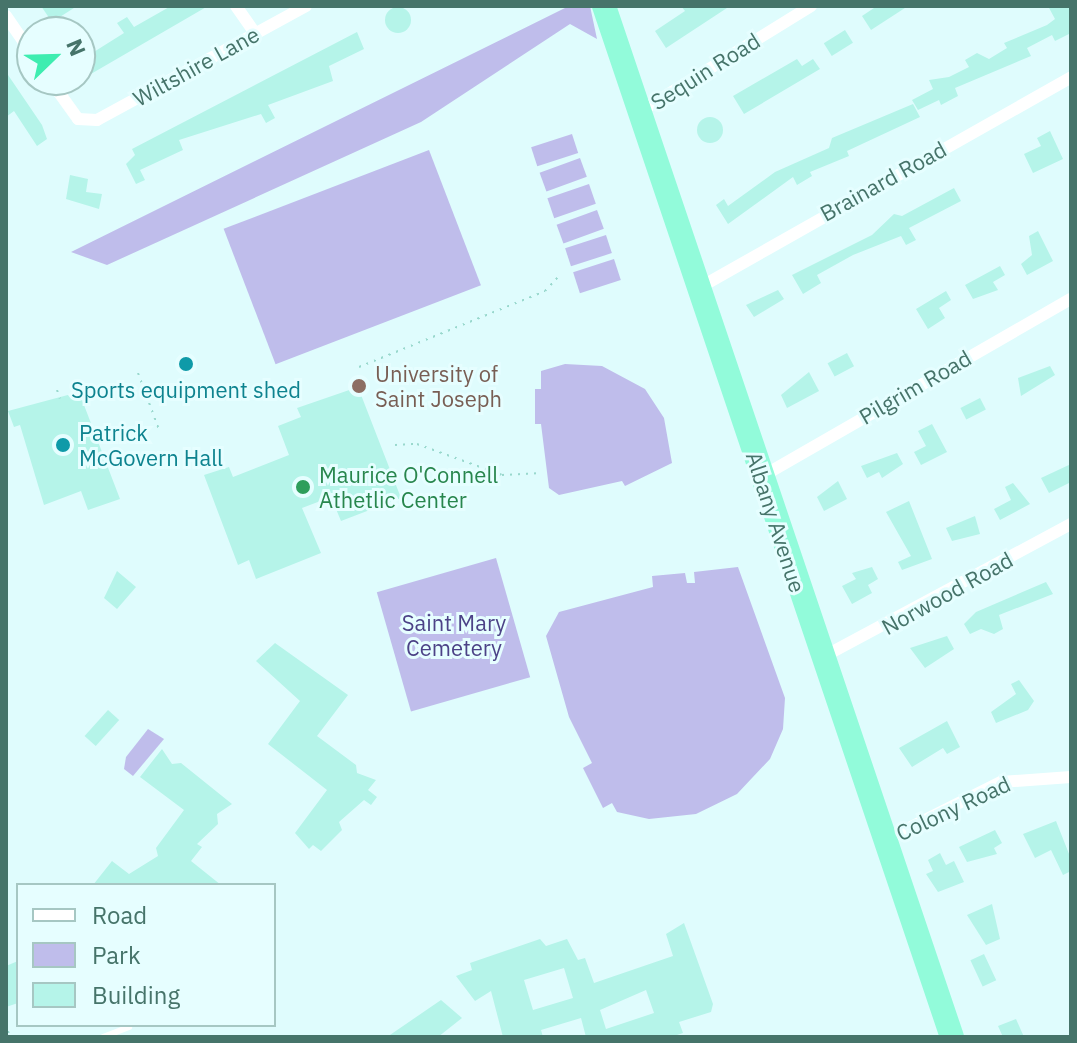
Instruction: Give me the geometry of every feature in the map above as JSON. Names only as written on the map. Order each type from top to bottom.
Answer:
[{"type":"highway","name":"Albany Avenue","points":[[604,6],[821,658],[952,1037]]},
{"type":"street","points":[[236,6],[255,33]]},
{"type":"street","name":"Wiltshire Lane","points":[[63,96],[84,121],[103,117],[306,6]]},
{"type":"street","name":"Sequin Road","points":[[641,111],[811,6]]},
{"type":"street","name":"Brainard Road","points":[[697,289],[1071,77]]},
{"type":"street","name":"Pilgrim Road","points":[[761,477],[1071,299]]},
{"type":"street","name":"Norwood Road","points":[[821,658],[1071,524]]},
{"type":"street","name":"Colony Road","points":[[883,841],[1001,782],[1071,777]]},
{"type":"lane","points":[[103,1037],[129,1027]]},
{"type":"path","points":[[359,367],[545,291],[561,274]]},
{"type":"path","points":[[138,373],[160,432]]},
{"type":"path","points":[[57,390],[60,399]]},
{"type":"path","points":[[395,445],[417,444],[502,475],[537,473]]},
{"type":"path","points":[[8,1031],[10,1037]]},
{"type":"green space","points":[[569,6],[590,6],[597,39],[570,24],[421,122],[107,265],[71,252]]},
{"type":"green space","points":[[572,134],[578,153],[537,166],[531,147]]},
{"type":"green space","points":[[429,150],[481,285],[276,364],[224,229]]},
{"type":"green space","points":[[580,158],[587,177],[546,192],[540,173]]},
{"type":"green space","points":[[589,184],[596,204],[554,218],[547,198]]},
{"type":"green space","points":[[597,210],[604,229],[563,244],[557,225]]},
{"type":"green space","points":[[606,235],[612,253],[571,266],[565,248]]},
{"type":"green space","points":[[614,259],[621,280],[580,293],[573,272]]},
{"type":"green space","points":[[565,364],[602,366],[645,389],[664,418],[672,463],[625,486],[622,481],[559,495],[549,488],[541,424],[535,424],[535,389],[541,389],[541,371]]},
{"type":"green space","name":"Saint Mary Cemetery","points":[[496,558],[530,677],[411,711],[377,592]]},
{"type":"green space","points":[[738,567],[785,698],[783,729],[770,759],[737,794],[696,814],[649,819],[617,812],[612,803],[603,808],[583,768],[592,763],[569,717],[546,636],[559,612],[653,587],[652,576],[685,573],[687,583],[695,583],[694,572]]},
{"type":"green space","points":[[148,729],[164,739],[133,776],[124,769],[126,757]]},
{"type":"building","points":[[41,6],[77,6],[61,16],[48,16]]},
{"type":"building","points":[[171,6],[208,6],[96,71],[96,51],[124,33],[117,23],[127,17],[134,27]]},
{"type":"building","points":[[681,6],[730,6],[666,48],[655,31],[685,11]]},
{"type":"building","points":[[877,6],[908,6],[871,30],[862,16]]},
{"type":"building","points":[[1048,6],[1071,6],[1071,33],[1055,41],[1052,35],[1027,48],[1031,56],[955,88],[958,96],[941,105],[939,100],[918,110],[912,100],[933,89],[929,80],[949,77],[969,67],[965,60],[977,53],[989,59],[1007,48],[1004,43],[1047,25],[1055,19]]},
{"type":"building","points":[[398,7],[407,11],[411,20],[407,29],[398,33],[389,29],[385,20],[389,11]]},
{"type":"building","points":[[845,30],[853,43],[832,56],[824,43]]},
{"type":"building","points":[[357,32],[364,49],[329,66],[333,81],[268,105],[275,118],[266,123],[261,114],[179,140],[183,150],[140,170],[145,180],[136,184],[126,164],[135,155],[132,149]]},
{"type":"building","points":[[797,59],[802,66],[813,59],[820,69],[744,114],[733,96]]},
{"type":"building","points":[[6,72],[16,87],[16,96],[22,96],[42,125],[47,139],[37,146],[14,111],[6,117]]},
{"type":"building","points":[[913,104],[920,117],[847,151],[849,156],[810,172],[812,176],[797,185],[793,177],[728,224],[716,205],[724,199],[728,206],[775,172],[829,148],[832,138]]},
{"type":"building","points":[[710,117],[719,121],[723,130],[719,139],[710,143],[701,139],[697,130],[701,121]]},
{"type":"building","points":[[1050,131],[1063,159],[1033,173],[1024,154],[1041,146],[1037,138]]},
{"type":"building","points":[[70,175],[88,179],[86,192],[102,194],[99,209],[66,199]]},
{"type":"building","points":[[954,188],[961,201],[909,228],[916,240],[906,245],[901,236],[853,255],[817,275],[821,283],[803,294],[792,275],[872,235],[894,214],[902,216]]},
{"type":"building","points":[[1038,231],[1053,261],[1027,275],[1021,264],[1032,255],[1029,236]]},
{"type":"building","points":[[1000,266],[1005,275],[993,282],[998,290],[973,299],[965,285]]},
{"type":"building","points":[[778,290],[784,299],[754,317],[746,305]]},
{"type":"building","points":[[946,291],[951,300],[939,308],[945,318],[928,329],[916,309]]},
{"type":"building","points":[[847,353],[854,366],[835,377],[828,363]]},
{"type":"building","points":[[1050,366],[1055,375],[1021,396],[1018,378]]},
{"type":"building","points":[[809,372],[819,391],[787,408],[781,395]]},
{"type":"building","name":"Maurice O'Connell Athetlic Center","points":[[358,387],[401,498],[341,521],[331,497],[302,508],[321,553],[256,579],[249,560],[238,565],[204,475],[229,467],[233,477],[289,455],[278,426],[301,417],[297,408]]},
{"type":"building","name":"Patrick McGovern Hall","points":[[79,392],[120,499],[88,510],[81,491],[44,505],[20,425],[14,427],[8,411]]},
{"type":"building","points":[[980,398],[986,410],[966,420],[960,408]]},
{"type":"building","points":[[932,424],[947,452],[921,465],[914,452],[926,446],[918,431]]},
{"type":"building","points":[[897,453],[903,464],[882,478],[879,472],[867,478],[861,466]]},
{"type":"building","points":[[1071,464],[1071,482],[1049,493],[1041,478]]},
{"type":"building","points":[[838,481],[847,499],[824,511],[817,497]]},
{"type":"building","points":[[1013,483],[1030,504],[1000,520],[994,509],[1011,500],[1005,487]]},
{"type":"building","points":[[909,501],[932,559],[902,570],[898,562],[911,556],[886,512]]},
{"type":"building","points":[[975,516],[980,534],[952,541],[946,528]]},
{"type":"building","points":[[872,567],[878,579],[868,585],[872,593],[852,604],[842,586],[856,579],[852,573]]},
{"type":"building","points":[[117,571],[136,587],[117,609],[104,598]]},
{"type":"building","points":[[1046,582],[1053,594],[999,615],[1003,629],[994,634],[981,629],[970,634],[964,624],[976,612]]},
{"type":"building","points":[[947,636],[954,649],[925,668],[910,648]]},
{"type":"building","points":[[275,643],[348,695],[317,736],[356,765],[357,773],[376,780],[368,790],[377,797],[371,805],[364,800],[339,822],[342,830],[321,851],[313,845],[309,849],[295,833],[327,790],[268,744],[300,701],[256,661]]},
{"type":"building","points":[[1019,680],[1034,701],[1028,710],[996,723],[991,712],[1016,694],[1011,684]]},
{"type":"building","points":[[108,710],[119,720],[96,746],[85,736]]},
{"type":"building","points":[[947,721],[960,747],[947,754],[943,748],[912,767],[899,748]]},
{"type":"building","points":[[162,749],[172,764],[181,763],[232,804],[217,814],[218,824],[197,844],[202,847],[191,861],[218,883],[95,883],[112,861],[129,874],[158,856],[156,848],[184,810],[140,777]]},
{"type":"building","points":[[1056,821],[1071,859],[1071,871],[1063,875],[1051,850],[1035,858],[1023,834]]},
{"type":"building","points":[[995,830],[1002,843],[994,848],[997,854],[967,862],[959,847]]},
{"type":"building","points":[[940,853],[946,865],[954,861],[964,882],[938,892],[926,874],[933,871],[928,860]]},
{"type":"building","points":[[992,904],[1000,939],[986,945],[967,915]]},
{"type":"building","points":[[684,923],[713,1004],[711,1012],[679,1022],[683,1033],[671,1037],[586,1037],[581,1018],[541,1030],[543,1037],[503,1037],[491,991],[475,1001],[456,976],[472,970],[470,963],[540,939],[546,946],[567,939],[578,960],[585,958],[594,983],[673,956],[666,934]],"holes":[[[564,968],[573,998],[533,1010],[524,980]],[[646,990],[654,1013],[606,1029],[600,1010]]]},
{"type":"building","points":[[984,954],[996,980],[983,987],[970,960]]},
{"type":"building","points":[[16,962],[16,1004],[6,1007],[6,966]]},
{"type":"building","points":[[441,1000],[462,1018],[438,1037],[387,1037]]},
{"type":"building","points":[[1016,1019],[1024,1037],[1003,1037],[998,1026]]},
{"type":"place","name":"Sports equipment shed","points":[[186,364]]},
{"type":"place","name":"University of Saint Joseph","points":[[359,386]]},
{"type":"place","name":"Patrick McGovern Hall","points":[[63,445]]},
{"type":"place","name":"Maurice O'Connell Athetlic Center","points":[[303,487]]}]
